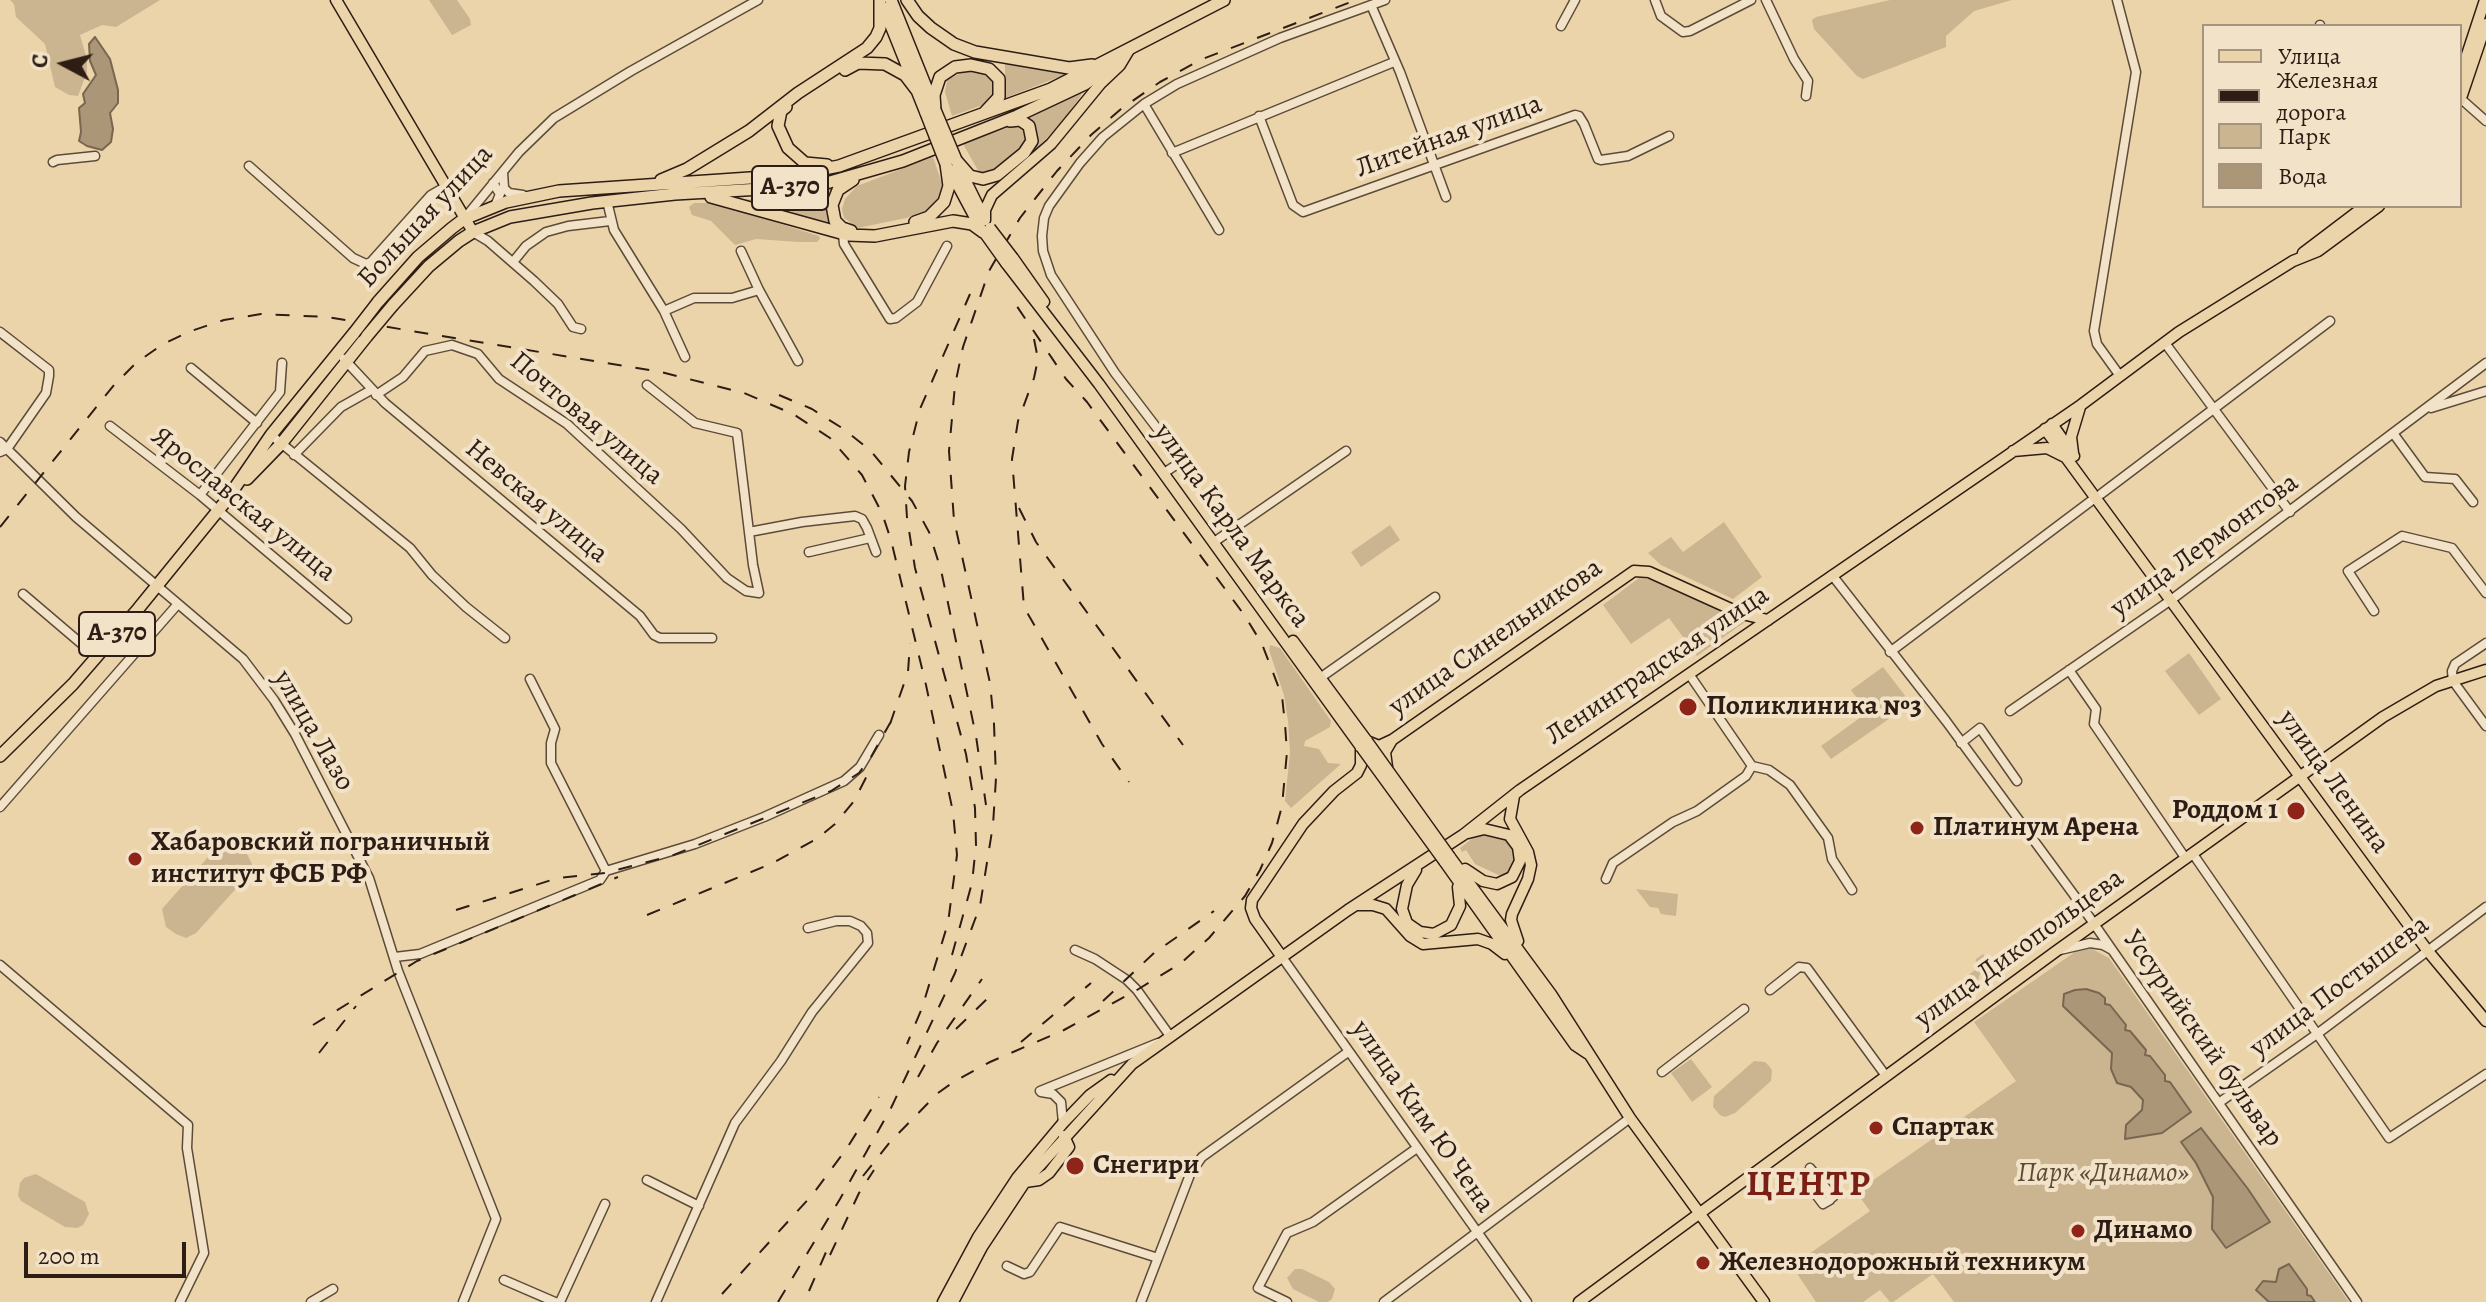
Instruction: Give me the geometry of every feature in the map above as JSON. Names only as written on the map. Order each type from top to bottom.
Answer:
[{"type":"highway","points":[[881,0],[918,92]]},
{"type":"highway","points":[[645,184],[687,169],[749,131],[798,93],[867,48],[880,28],[881,0]]},
{"type":"highway","points":[[891,0],[951,162],[947,195],[929,217],[860,232],[849,231],[835,221],[832,214],[834,198],[844,185],[864,174],[903,161]]},
{"type":"highway","points":[[907,0],[924,22],[954,44],[1001,57],[1085,68],[1129,50]]},
{"type":"highway","name":"А-370","points":[[464,219],[532,195],[794,175],[839,166],[1051,89],[1224,0]]},
{"type":"highway","name":"А-370","points":[[473,232],[535,211],[675,194],[830,182],[903,161],[1085,84],[1129,50]]},
{"type":"highway","points":[[839,166],[805,163],[795,156],[779,131],[781,111],[851,66],[880,63],[905,75],[931,111]]},
{"type":"highway","points":[[931,111],[940,77],[955,67],[971,65],[995,73],[1000,87],[994,104],[979,117]]},
{"type":"highway","points":[[951,162],[970,176],[990,178],[1024,153],[1030,147],[1033,135],[1025,122],[1015,119],[961,138]]},
{"type":"highway","points":[[675,194],[726,200],[843,235],[875,236],[953,221],[986,229]]},
{"type":"highway","name":"Большая улица","points":[[0,756],[97,657],[157,586],[221,506],[271,435],[378,302],[418,257],[464,219]]},
{"type":"highway","name":"Большая улица","points":[[221,506],[281,444],[393,305],[429,266],[473,232]]},
{"type":"main road","points":[[336,0],[473,232]]},
{"type":"main road","points":[[2462,70],[2485,0]]},
{"type":"main road","points":[[2462,93],[2486,24]]},
{"type":"main road","points":[[986,229],[985,210],[992,195],[1051,144],[1101,83],[1120,65],[1129,50]]},
{"type":"main road","points":[[951,162],[986,229],[1010,260]]},
{"type":"main road","name":"Ленинградская улица","points":[[1167,1038],[1351,907],[1463,835],[1518,792],[2081,405],[2165,343],[2293,261],[2364,209]]},
{"type":"main road","name":"улица Карла Маркса","points":[[1010,260],[1320,678],[1364,744]]},
{"type":"main road","name":"улица Карла Маркса","points":[[1010,260],[1386,773],[1529,982],[1575,1045],[1587,1053]]},
{"type":"main road","points":[[2010,451],[2047,448],[2071,457],[2071,437],[2081,405]]},
{"type":"main road","name":"улица Ленина","points":[[2049,426],[2145,559],[2147,567],[2427,950],[2486,1021]]},
{"type":"main road","name":"улица Синельникова","points":[[1386,773],[1385,752],[1392,740],[1634,571],[1649,572],[1742,614],[1768,620]]},
{"type":"main road","points":[[1742,614],[1748,623],[1748,634]]},
{"type":"main road","name":"улица Дикопольцева","points":[[1579,1302],[2055,952],[2404,702],[2436,686],[2486,670]]},
{"type":"main road","points":[[1282,957],[1252,915],[1253,896],[1303,824],[1334,791],[1357,773],[1364,744],[1379,746],[1392,740]]},
{"type":"main road","points":[[1357,773],[1386,773]]},
{"type":"main road","points":[[1447,859],[1483,881],[1501,883],[1512,877],[1519,865],[1520,853],[1510,815],[1518,792]]},
{"type":"main road","points":[[1463,835],[1476,830],[1489,830],[1516,837],[1530,855],[1531,865],[1511,920],[1522,951]]},
{"type":"main road","points":[[1351,907],[1378,906],[1420,932],[1430,934],[1445,930],[1460,910],[1461,895],[1447,859]]},
{"type":"main road","name":"улица Карла Маркса","points":[[1447,859],[1522,951],[1583,1040],[1587,1053],[1630,1118],[1764,1302]]},
{"type":"main road","points":[[1419,865],[1404,894],[1402,909],[1401,920],[1410,936],[1423,944],[1474,939],[1489,942],[1503,952],[1529,982]]},
{"type":"main road","points":[[943,1302],[978,1237],[1017,1178],[1063,1123],[1090,1095],[1167,1038]]},
{"type":"main road","points":[[953,1302],[982,1247],[1025,1182],[1129,1067]]},
{"type":"street","name":"Большая улица","points":[[464,219],[536,134],[573,105],[758,0]]},
{"type":"street","points":[[1167,471],[1182,461],[1115,373],[1051,275],[1043,251],[1043,227],[1049,206],[1103,137],[1144,104],[1215,65],[1385,0]]},
{"type":"street","points":[[1561,26],[1575,0]]},
{"type":"street","points":[[1655,0],[1661,16],[1683,32],[1751,0]]},
{"type":"street","points":[[1766,0],[1808,81],[1806,96]]},
{"type":"street","points":[[2117,0],[2136,72],[2094,331],[2097,344],[2120,376]]},
{"type":"street","points":[[1371,5],[1400,72],[1446,197]]},
{"type":"street","points":[[1172,153],[1394,62]]},
{"type":"street","points":[[2462,101],[2486,121]]},
{"type":"street","points":[[1144,104],[1219,230]]},
{"type":"street","name":"Литейная улица","points":[[1259,116],[1293,205],[1299,212],[1435,167],[1575,115],[1584,124],[1601,160],[1628,156],[1669,136]]},
{"type":"street","points":[[53,162],[95,156]]},
{"type":"street","points":[[249,166],[353,258],[366,264],[431,195],[445,187]]},
{"type":"street","points":[[503,170],[502,180],[509,193],[532,195]]},
{"type":"street","points":[[493,183],[500,194],[495,206]]},
{"type":"street","points":[[607,201],[610,221],[664,311],[685,357]]},
{"type":"street","points":[[513,262],[526,246],[546,232],[610,221]]},
{"type":"street","points":[[473,232],[513,262],[558,304],[573,327],[581,329]]},
{"type":"street","points":[[843,235],[844,244],[890,319],[917,302],[947,246]]},
{"type":"street","points":[[741,251],[798,361]]},
{"type":"street","points":[[664,311],[694,298],[732,298],[759,290]]},
{"type":"street","points":[[1890,652],[2330,321]]},
{"type":"street","points":[[0,332],[49,370],[46,393],[2,447]]},
{"type":"street","points":[[2165,343],[2290,512]]},
{"type":"street","name":"Почтовая улица","points":[[294,455],[341,407],[403,377],[425,351],[452,345],[478,354],[499,379],[567,424],[681,529],[727,578],[746,591],[759,593],[749,532]]},
{"type":"street","name":"Невская улица","points":[[337,354],[374,392],[640,616],[656,637],[712,638]]},
{"type":"street","points":[[200,495],[280,392],[282,363]]},
{"type":"street","name":"улица Лермонтова","points":[[2010,711],[2171,600],[2486,363]]},
{"type":"street","points":[[191,368],[257,423]]},
{"type":"street","points":[[1102,381],[1115,373]]},
{"type":"street","points":[[647,385],[695,423],[737,433],[749,532],[851,516],[862,519],[876,552]]},
{"type":"street","name":"улица Лермонтова","points":[[2422,411],[2486,391]]},
{"type":"street","name":"Ярославская улица","points":[[110,426],[200,495],[221,506],[347,619]]},
{"type":"street","points":[[2393,433],[2425,477],[2455,479],[2473,502]]},
{"type":"street","points":[[271,435],[410,548],[432,575],[505,638]]},
{"type":"street","name":"улица Лазо","points":[[2,447],[62,504],[243,659],[278,707],[316,774],[369,878],[410,1001],[496,1219],[463,1302]]},
{"type":"street","points":[[1217,540],[1346,451]]},
{"type":"street","points":[[2374,611],[2348,571],[2402,536],[2452,548],[2486,593]]},
{"type":"street","points":[[809,552],[870,538]]},
{"type":"street","name":"Уссурийский бульвар","points":[[1832,575],[2095,924],[2357,1302]]},
{"type":"street","points":[[23,594],[97,657]]},
{"type":"street","points":[[1320,678],[1435,597]]},
{"type":"street","points":[[0,807],[177,605]]},
{"type":"street","points":[[2486,643],[2455,664],[2453,681],[2486,726]]},
{"type":"street","points":[[2069,670],[2096,709],[2094,724],[2389,1137],[2392,1138],[2486,1074]]},
{"type":"street","points":[[1689,674],[1752,766],[1769,770],[1790,785],[1828,838],[1832,859],[1852,890]]},
{"type":"street","points":[[530,679],[555,729],[551,763],[606,871]]},
{"type":"street","points":[[1961,743],[1980,728],[2017,781]]},
{"type":"street","points":[[395,957],[420,954],[600,880],[606,871],[695,844],[844,781],[860,767],[879,735]]},
{"type":"street","points":[[1606,879],[1613,863],[1673,822],[1697,811],[1746,776],[1752,766]]},
{"type":"street","name":"улица Постышева","points":[[2220,1102],[2317,1034],[2486,907]]},
{"type":"street","points":[[656,1302],[735,1123],[781,1061],[812,1012],[868,943],[867,933],[850,921],[808,928]]},
{"type":"street","points":[[2055,952],[2090,943],[2103,945],[2115,952]]},
{"type":"street","points":[[1075,950],[1127,980],[1137,990],[1167,1038]]},
{"type":"street","name":"улица Ким Ю Чена","points":[[1282,957],[1527,1302]]},
{"type":"street","points":[[0,965],[188,1125],[187,1148],[204,1253],[180,1302]]},
{"type":"street","points":[[1770,990],[1799,967],[1807,968],[1886,1076]]},
{"type":"street","points":[[1662,1072],[1744,1009]]},
{"type":"street","name":"Ленинградская улица","points":[[1063,1123],[1063,1107],[1059,1099],[1040,1091],[1167,1038]]},
{"type":"street","points":[[1141,1302],[1191,1172],[1202,1157],[1348,1052]]},
{"type":"street","points":[[1104,1065],[1129,1067]]},
{"type":"street","points":[[1384,1302],[1630,1118]]},
{"type":"street","points":[[1287,1302],[1258,1288],[1287,1233],[1313,1222],[1417,1148]]},
{"type":"street","points":[[1801,1175],[1823,1204],[1831,1198],[1810,1168]]},
{"type":"street","points":[[647,1180],[699,1206]]},
{"type":"street","points":[[1811,1188],[1820,1181]]},
{"type":"street","points":[[504,1280],[558,1302],[605,1204]]},
{"type":"street","points":[[1007,1266],[1024,1274],[1030,1272],[1060,1227],[1158,1258]]},
{"type":"street","points":[[311,1302],[333,1289]]},
{"type":"green space","points":[[10,0],[160,0],[116,27],[102,25],[80,35],[87,59],[87,72],[78,96],[55,87],[45,44],[16,17],[14,4]]},
{"type":"green space","points":[[429,0],[457,0],[471,25],[452,35]]},
{"type":"green space","points":[[1890,0],[2012,0],[1974,11],[1946,36],[1946,47],[1863,79],[1814,29],[1812,20]]},
{"type":"green space","points":[[1005,61],[1069,73],[1005,98]]},
{"type":"green space","points":[[969,69],[985,72],[993,78],[996,87],[991,102],[952,116],[945,92],[947,80]]},
{"type":"green space","points":[[1082,94],[1059,127],[1033,151],[1037,134],[1025,118]]},
{"type":"green space","points":[[1018,124],[1027,130],[1029,138],[1025,148],[991,172],[979,172],[963,144]]},
{"type":"green space","points":[[933,157],[942,184],[941,196],[931,209],[906,218],[858,228],[844,218],[842,209],[845,199],[857,186]]},
{"type":"green space","points":[[833,188],[836,227],[741,200],[795,196]]},
{"type":"green space","points":[[694,203],[710,203],[737,210],[819,236],[820,239],[817,242],[798,242],[756,239],[735,245],[711,221],[692,215],[689,207]]},
{"type":"green space","points":[[1724,522],[1762,577],[1733,599],[1661,565],[1648,553],[1671,537],[1683,552]]},
{"type":"green space","points":[[1390,525],[1400,540],[1361,567],[1351,552]]},
{"type":"green space","points":[[1639,578],[1654,579],[1745,622],[1697,656],[1669,618],[1631,644],[1603,605]]},
{"type":"green space","points":[[1270,645],[1280,648],[1331,721],[1330,727],[1305,741],[1304,746],[1319,749],[1328,763],[1341,764],[1291,808],[1285,801],[1290,752],[1288,721]]},
{"type":"green space","points":[[2189,653],[2221,699],[2199,715],[2165,671]]},
{"type":"green space","points":[[1883,667],[1920,715],[1915,719],[1899,712],[1831,759],[1821,746],[1868,712],[1851,690]]},
{"type":"green space","points":[[1481,832],[1500,835],[1514,846],[1516,864],[1505,878],[1475,864],[1466,850],[1462,852],[1460,848]]},
{"type":"green space","points":[[232,841],[247,854],[252,864],[251,872],[196,933],[186,938],[176,934],[166,927],[162,909],[221,843]]},
{"type":"green space","points":[[1636,889],[1678,894],[1676,916],[1661,914],[1658,908],[1650,907]]},
{"type":"green space","name":"Парк «Динамо»","points":[[2085,945],[2109,958],[2349,1302],[1954,1302],[1933,1274],[1893,1302],[1880,1290],[1863,1302],[1816,1302],[1792,1266],[1870,1211],[1856,1192],[2016,1081],[1974,1022]]},
{"type":"green space","points":[[1983,954],[1987,960],[1979,976],[1977,991],[1955,1007],[1947,996],[1948,991],[1975,970],[1976,959]]},
{"type":"green space","points":[[1691,1059],[1712,1087],[1692,1102],[1671,1073]]},
{"type":"green space","points":[[1754,1061],[1765,1062],[1769,1066],[1772,1070],[1771,1081],[1735,1113],[1725,1117],[1720,1115],[1713,1107],[1714,1096]]},
{"type":"green space","points":[[36,1174],[85,1202],[89,1214],[83,1225],[65,1227],[21,1201],[18,1195],[20,1183]]},
{"type":"green space","points":[[1295,1269],[1302,1269],[1329,1282],[1335,1289],[1332,1299],[1319,1302],[1293,1289],[1287,1278]]},
{"type":"water","points":[[95,37],[110,59],[118,90],[118,103],[110,113],[113,129],[111,142],[102,150],[79,141],[79,108],[85,103],[83,94],[96,75],[90,61],[89,44]]},
{"type":"water","points":[[2086,989],[2105,998],[2105,1004],[2110,1005],[2126,1025],[2125,1030],[2130,1031],[2146,1050],[2145,1055],[2150,1056],[2165,1075],[2165,1081],[2170,1082],[2191,1112],[2162,1133],[2125,1139],[2126,1125],[2142,1110],[2143,1100],[2131,1087],[2117,1083],[2111,1069],[2112,1053],[2063,1006],[2064,994]]},
{"type":"water","points":[[2201,1128],[2270,1222],[2226,1248],[2212,1229],[2213,1197],[2196,1163],[2181,1142]]},
{"type":"water","points":[[2289,1264],[2307,1289],[2307,1295],[2315,1302],[2269,1302],[2256,1290],[2263,1281],[2276,1282],[2279,1269]]},
{"type":"railway","points":[[778,1302],[891,1108],[955,973],[980,906],[993,825],[996,778],[994,724],[990,683],[954,520],[949,451],[955,385],[963,347],[989,271],[1020,218],[1057,171],[1121,109],[1200,60],[1356,0]]},
{"type":"railway","points":[[952,955],[972,883],[976,845],[975,808],[966,754],[915,568],[905,486],[909,452],[920,409],[970,294]]},
{"type":"railway","points":[[863,1176],[890,1142],[938,1093],[955,1081],[1064,1030],[1181,963],[1209,938],[1245,896],[1272,843],[1282,806],[1287,752],[1282,696],[1262,644],[1245,616],[1087,402],[1066,379],[1012,299]]},
{"type":"railway","points":[[0,527],[114,385],[136,363],[163,344],[191,331],[224,320],[261,314],[327,317],[661,372],[744,393],[793,414],[830,438],[862,475],[882,513],[926,685],[953,812],[957,855],[948,923],[922,1008],[907,1044]]},
{"type":"railway","points":[[1034,339],[1038,359],[1018,421],[1012,459],[1024,607],[1102,744],[1129,782]]},
{"type":"railway","points":[[779,395],[812,409],[870,450],[912,501],[929,532],[941,570],[976,736],[986,805]]},
{"type":"railway","points":[[1019,508],[1036,542],[1183,745]]},
{"type":"railway","points":[[890,724],[908,672],[910,643]]},
{"type":"railway","points":[[456,910],[558,878],[605,873],[671,856],[831,791],[859,773],[894,716]]},
{"type":"railway","points":[[647,915],[773,863],[818,838],[835,824],[854,801],[871,768]]},
{"type":"railway","points":[[313,1025],[417,961],[618,877]]},
{"type":"railway","points":[[1103,1001],[1154,953],[1214,911]]},
{"type":"railway","points":[[918,1077],[937,1043],[982,979]]},
{"type":"railway","points":[[1021,1042],[1091,983]]},
{"type":"railway","points":[[956,1029],[988,998]]},
{"type":"railway","points":[[319,1053],[356,1006]]},
{"type":"railway","points":[[722,1294],[813,1194],[879,1097]]},
{"type":"railway","points":[[830,1255],[859,1193],[874,1170]]},
{"type":"railway","points":[[809,1291],[830,1243]]},
{"type":"place","name":"Поликлиника №3","points":[[1688,707]]},
{"type":"place","name":"Роддом 1","points":[[2296,811]]},
{"type":"place","name":"Платинум Арена","points":[[1917,828]]},
{"type":"place","name":"Хабаровский пограничный институт ФСБ РФ","points":[[135,859]]},
{"type":"place","name":"Спартак","points":[[1876,1128]]},
{"type":"place","name":"Снегири","points":[[1075,1166]]},
{"type":"place","name":"Динамо","points":[[2078,1231]]},
{"type":"place","name":"Железнодорожный техникум","points":[[1703,1263]]},
{"type":"district","name":"ЦЕНТР","points":[[1809,1186]]}]
